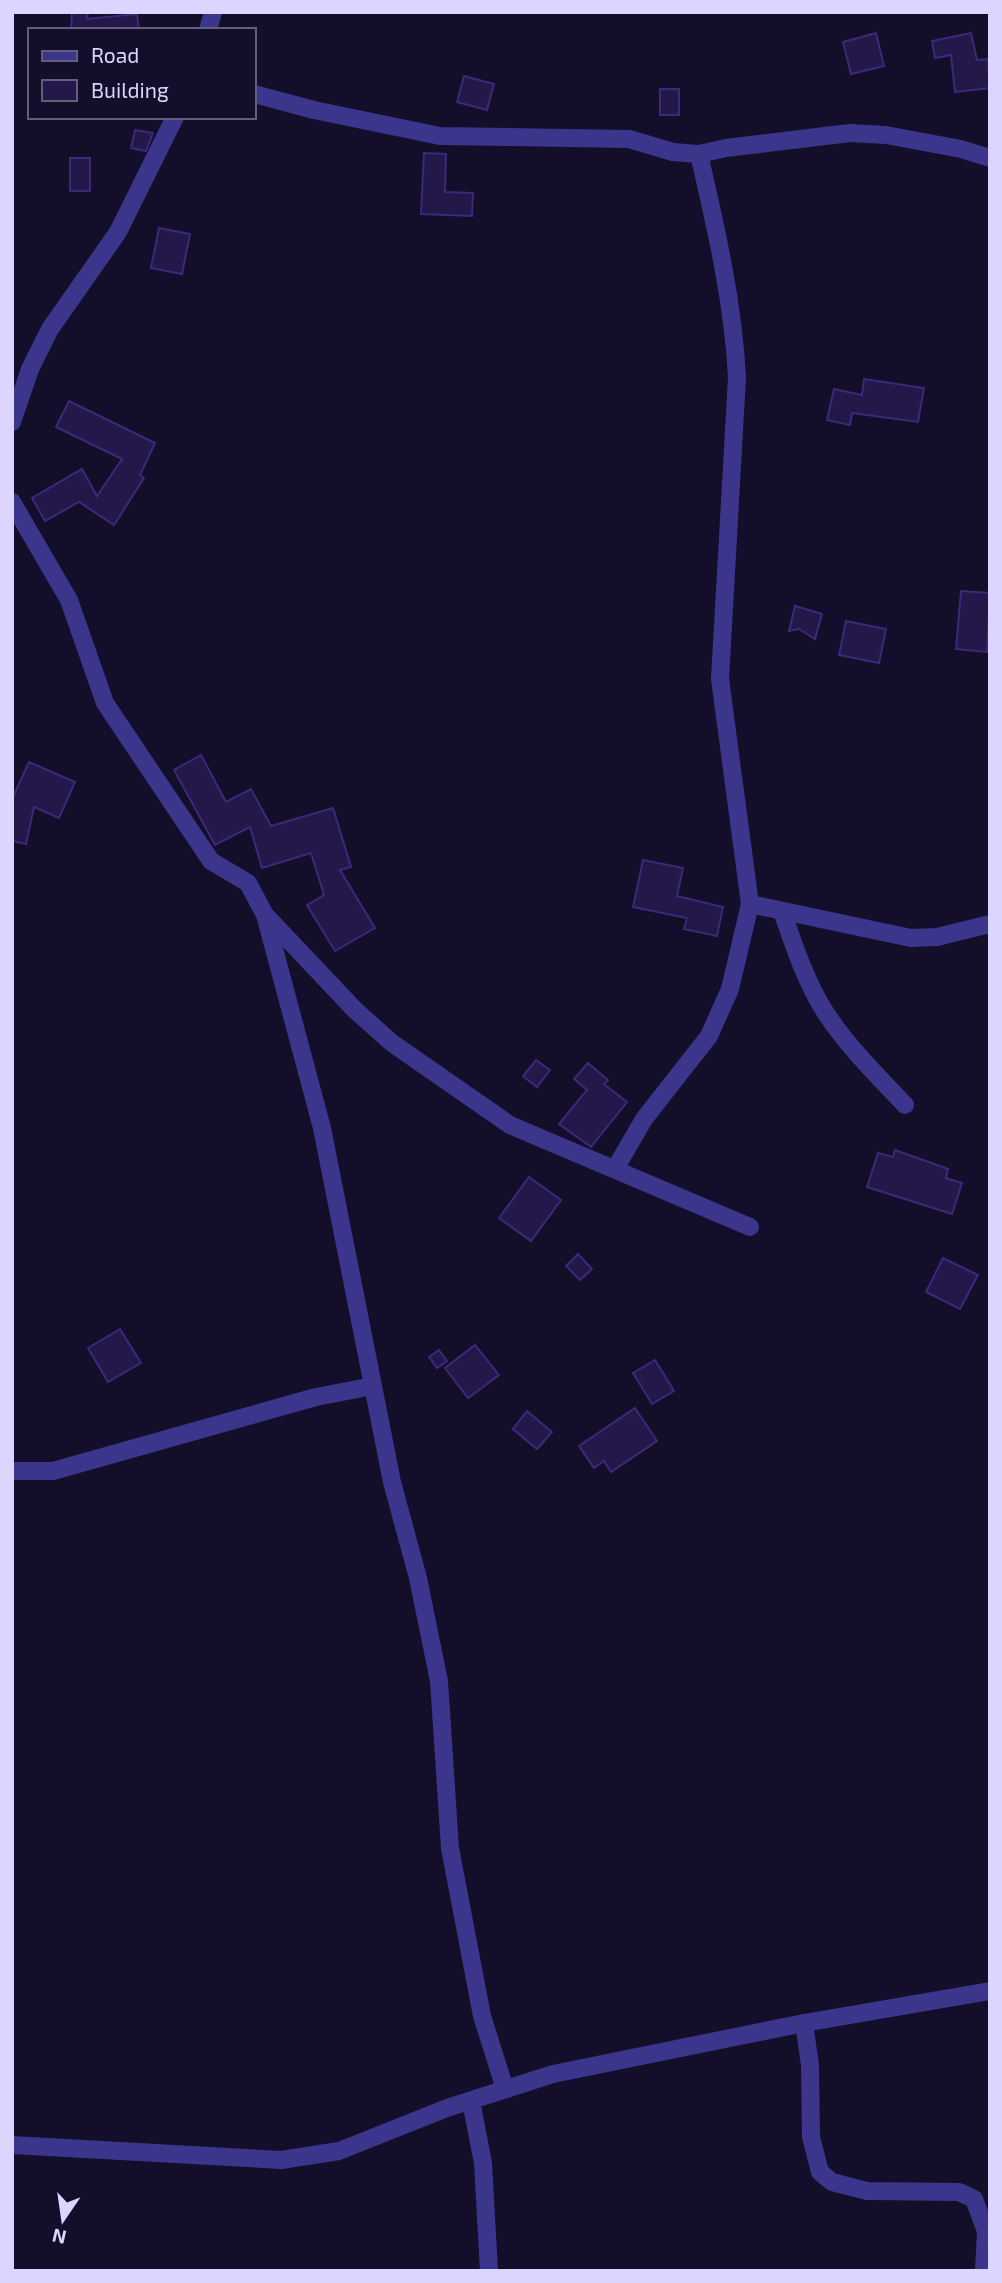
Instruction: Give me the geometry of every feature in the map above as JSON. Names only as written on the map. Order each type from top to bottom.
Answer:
[{"type":"street","points":[[256,95],[314,110],[440,136],[629,139],[673,152],[699,154],[726,148],[850,133],[886,135],[990,158]]},
{"type":"street","points":[[12,422],[30,369],[50,329],[118,232],[174,119]]},
{"type":"street","points":[[615,1169],[644,1119],[709,1036],[730,989],[750,904],[720,679],[737,377],[734,328],[699,154]]},
{"type":"street","points":[[12,502],[69,600],[104,703],[211,860],[248,883],[265,915],[322,1128],[373,1386],[439,1681],[444,1734],[444,1789],[461,1912],[482,2016],[505,2089]]},
{"type":"street","points":[[750,904],[911,938],[937,937],[990,924]]},
{"type":"street","points":[[782,911],[795,948],[826,1014],[860,1057],[905,1105]]},
{"type":"street","points":[[265,915],[355,1010],[392,1044],[510,1125],[750,1227]]},
{"type":"street","points":[[12,1471],[53,1471],[282,1406],[373,1386]]},
{"type":"street","points":[[12,2145],[281,2160],[340,2151],[471,2101],[553,2074],[804,2023],[990,1991]]},
{"type":"street","points":[[804,2023],[810,2065],[811,2137],[820,2172],[832,2182],[867,2191],[959,2192],[974,2199],[986,2231],[984,2271]]},
{"type":"street","points":[[471,2101],[483,2163],[489,2271]]},
{"type":"building","points":[[72,12],[88,12],[87,19],[137,14],[139,28],[71,28]]},
{"type":"building","points":[[876,33],[884,66],[851,74],[843,42]]},
{"type":"building","points":[[971,33],[977,60],[988,59],[990,88],[955,92],[951,55],[935,58],[932,41]]},
{"type":"building","points":[[464,76],[494,84],[487,110],[457,102]]},
{"type":"building","points":[[660,89],[679,89],[679,115],[660,115]]},
{"type":"building","points":[[135,130],[153,133],[146,151],[131,148]]},
{"type":"building","points":[[424,153],[446,154],[445,192],[473,193],[472,216],[421,214]]},
{"type":"building","points":[[70,158],[90,158],[90,191],[70,191]]},
{"type":"building","points":[[159,228],[190,234],[182,274],[151,268]]},
{"type":"building","points":[[864,379],[924,388],[918,422],[852,413],[850,425],[827,420],[834,389],[862,395]]},
{"type":"building","points":[[69,401],[155,443],[140,475],[144,478],[114,525],[79,502],[45,521],[32,498],[82,469],[97,496],[122,459],[56,427]]},
{"type":"building","points":[[961,591],[990,593],[987,652],[956,649]]},
{"type":"building","points":[[795,606],[822,614],[815,639],[799,629],[789,631]]},
{"type":"building","points":[[846,621],[886,629],[879,663],[839,655]]},
{"type":"building","points":[[201,755],[226,802],[251,789],[271,826],[333,808],[351,867],[340,870],[375,928],[335,951],[307,905],[324,895],[311,853],[262,868],[250,827],[215,845],[174,770]]},
{"type":"building","points":[[29,762],[75,782],[59,818],[34,807],[26,844],[12,841],[12,799]]},
{"type":"building","points":[[643,860],[683,868],[677,896],[723,907],[717,936],[684,929],[687,918],[633,907]]},
{"type":"building","points":[[536,1060],[550,1070],[537,1087],[523,1076]]},
{"type":"building","points":[[588,1063],[608,1080],[604,1084],[627,1102],[591,1147],[559,1124],[587,1090],[574,1079]]},
{"type":"building","points":[[895,1150],[948,1169],[946,1178],[962,1183],[952,1214],[867,1187],[878,1153],[893,1157]]},
{"type":"building","points":[[529,1177],[561,1200],[531,1241],[499,1218]]},
{"type":"building","points":[[578,1254],[592,1269],[580,1280],[566,1266]]},
{"type":"building","points":[[943,1258],[978,1275],[960,1309],[926,1292]]},
{"type":"building","points":[[120,1329],[141,1363],[108,1382],[88,1348]]},
{"type":"building","points":[[475,1345],[499,1375],[468,1398],[445,1368]]},
{"type":"building","points":[[439,1350],[447,1361],[437,1368],[429,1357]]},
{"type":"building","points":[[655,1360],[674,1391],[652,1404],[633,1373]]},
{"type":"building","points":[[635,1408],[657,1441],[611,1472],[604,1461],[594,1468],[579,1446]]},
{"type":"building","points":[[527,1411],[552,1432],[537,1449],[513,1429]]}]
